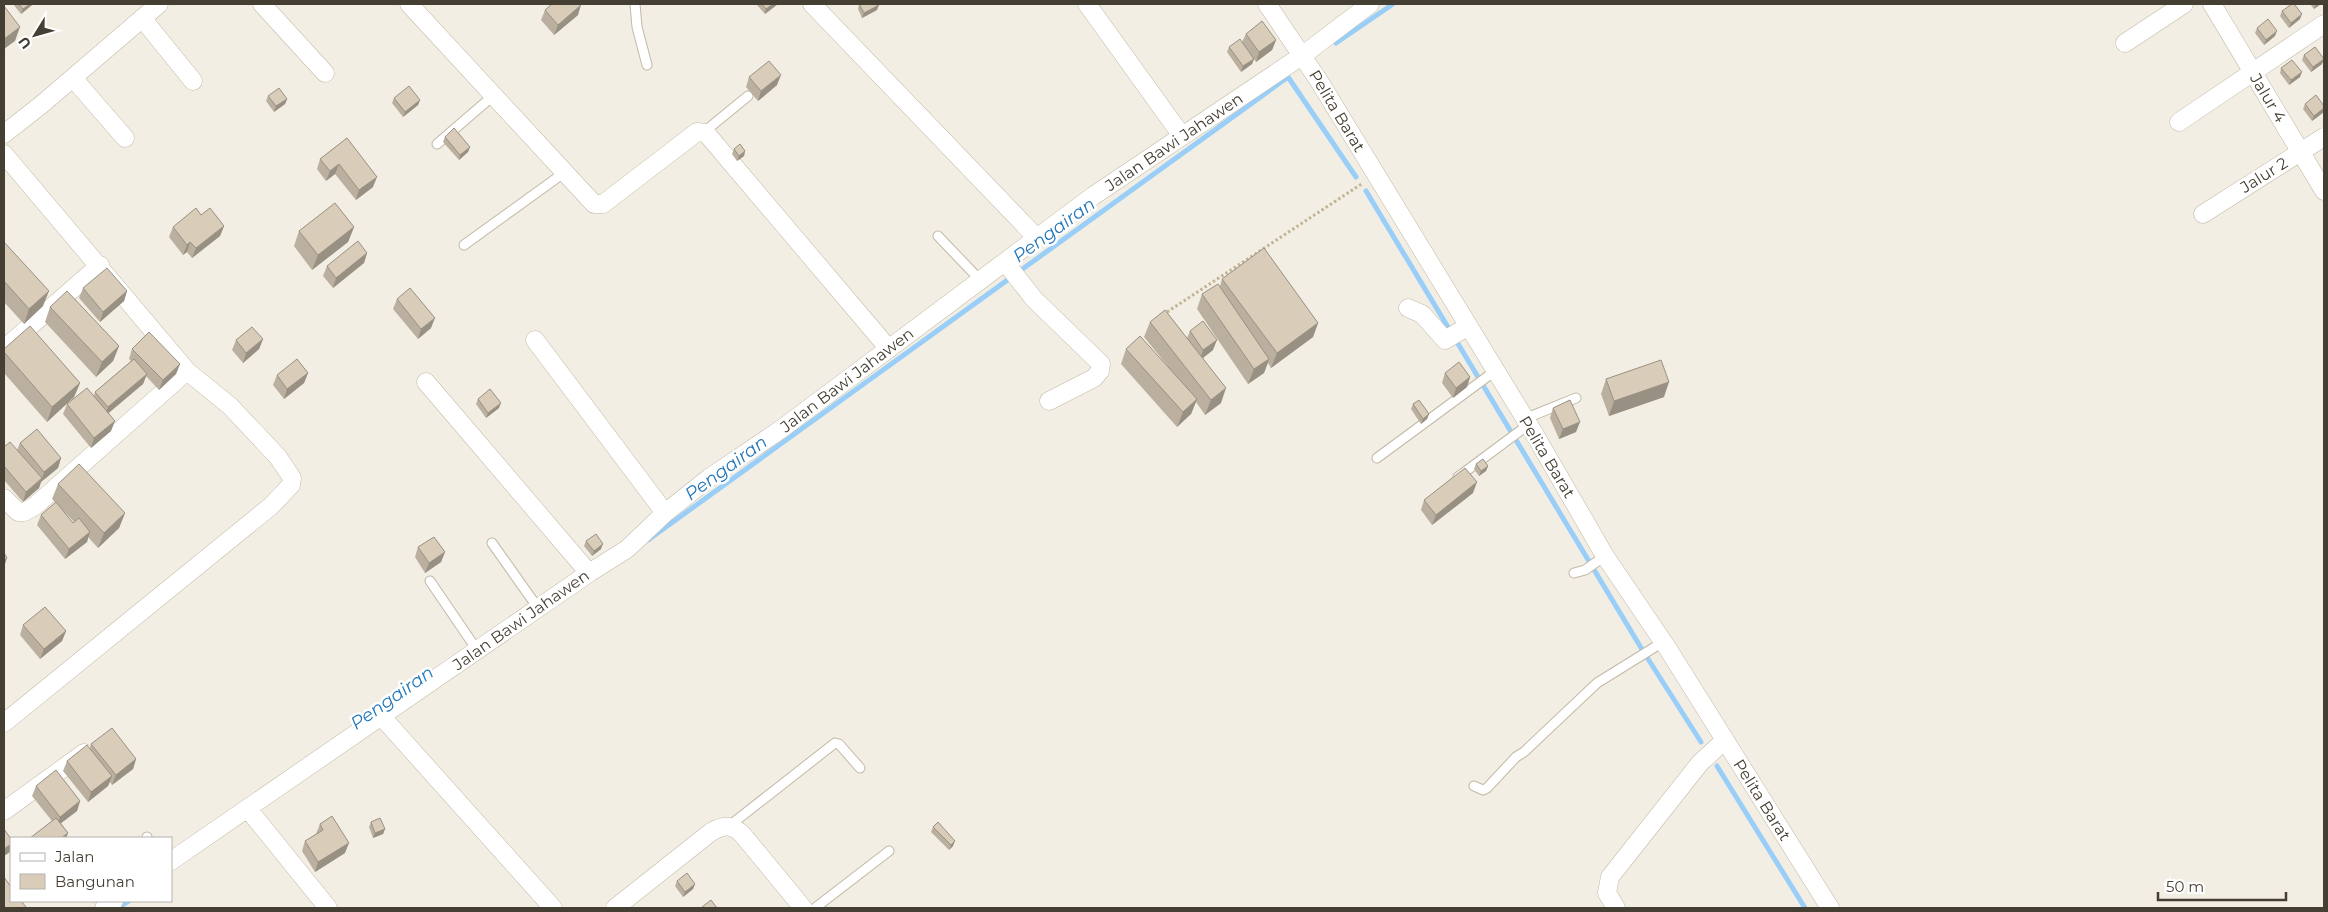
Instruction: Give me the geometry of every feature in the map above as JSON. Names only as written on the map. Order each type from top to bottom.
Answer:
[{"type":"street","points":[[4,134],[159,4]]},
{"type":"street","points":[[262,4],[325,73]]},
{"type":"street","points":[[409,4],[594,204],[601,205],[697,132],[704,132],[889,349]]},
{"type":"street","points":[[812,4],[1038,238]]},
{"type":"street","points":[[1087,4],[1182,136]]},
{"type":"street","name":"Pelita Barat","points":[[1268,4],[1303,54],[1605,556],[1663,642],[1830,908]]},
{"type":"street","name":"Jalan Bawi Jahawen","points":[[172,860],[382,717],[589,572],[627,549],[665,513],[709,478],[780,430],[1038,238],[1182,136],[1303,54],[1370,4]]},
{"type":"street","points":[[2125,42],[2184,4]]},
{"type":"street","name":"Jalur 4","points":[[2212,4],[2324,191]]},
{"type":"street","points":[[142,18],[193,82]]},
{"type":"street","points":[[2179,122],[2324,24]]},
{"type":"street","points":[[73,78],[125,138]]},
{"type":"street","name":"Jalur 2","points":[[2203,214],[2324,137]]},
{"type":"street","points":[[4,154],[100,265],[187,371],[230,406],[278,457],[289,470],[292,478],[291,485],[270,506],[4,723]]},
{"type":"street","points":[[1006,262],[1034,299],[1101,364],[1100,371],[1094,378],[1049,401]]},
{"type":"street","points":[[4,349],[100,265]]},
{"type":"street","points":[[1408,308],[1422,314],[1445,340],[1467,327]]},
{"type":"street","points":[[536,340],[665,513]]},
{"type":"street","points":[[4,498],[18,512],[29,510],[187,371]]},
{"type":"street","points":[[426,382],[589,572]]},
{"type":"street","points":[[382,717],[553,908]]},
{"type":"street","points":[[1616,908],[1607,893],[1610,877],[1700,763],[1725,740]]},
{"type":"street","points":[[4,811],[96,744]]},
{"type":"street","points":[[248,809],[328,908]]},
{"type":"street","points":[[615,908],[711,832],[729,826],[742,834],[803,908]]},
{"type":"lane","points":[[635,4],[637,26],[647,65]]},
{"type":"lane","points":[[437,144],[494,95]]},
{"type":"lane","points":[[704,132],[748,96]]},
{"type":"lane","points":[[464,245],[565,172]]},
{"type":"lane","points":[[938,236],[981,281]]},
{"type":"lane","points":[[1377,458],[1495,371]]},
{"type":"lane","points":[[1447,485],[1526,422],[1576,398]]},
{"type":"lane","points":[[492,543],[538,608]]},
{"type":"lane","points":[[1574,573],[1585,570],[1605,556]]},
{"type":"lane","points":[[430,581],[478,650]]},
{"type":"lane","points":[[1474,786],[1483,790],[1487,788],[1516,757],[1524,752],[1596,683],[1663,642]]},
{"type":"lane","points":[[729,826],[835,743],[839,744],[860,768]]},
{"type":"lane","points":[[815,908],[889,851]]},
{"type":"path","points":[[1168,312],[1375,174]]},
{"type":"building","points":[[19,4],[30,4],[23,9]]},
{"type":"building","points":[[552,4],[581,5],[558,25],[545,10]]},
{"type":"building","points":[[762,4],[773,4],[766,9]]},
{"type":"building","points":[[859,4],[878,4],[879,5],[864,13]]},
{"type":"building","points":[[2292,4],[2302,14],[2291,23],[2282,11]]},
{"type":"building","points":[[4,6],[20,27],[4,39]]},
{"type":"building","points":[[2268,19],[2277,31],[2266,40],[2257,28]]},
{"type":"building","points":[[1262,21],[1276,40],[1259,52],[1246,34]]},
{"type":"building","points":[[1240,39],[1254,59],[1243,66],[1229,47]]},
{"type":"building","points":[[2315,47],[2324,59],[2313,67],[2304,55]]},
{"type":"building","points":[[2292,60],[2302,72],[2291,80],[2281,68]]},
{"type":"building","points":[[769,61],[781,75],[761,91],[749,77]]},
{"type":"building","points":[[409,86],[420,100],[405,112],[394,98]]},
{"type":"building","points":[[279,88],[287,99],[276,106],[268,96]]},
{"type":"building","points":[[2316,95],[2324,108],[2314,116],[2305,104]]},
{"type":"building","points":[[454,128],[470,147],[460,155],[445,137]]},
{"type":"building","points":[[347,138],[377,177],[359,190],[339,164],[330,171],[320,159]]},
{"type":"building","points":[[740,144],[745,151],[739,156],[734,149]]},
{"type":"building","points":[[335,203],[354,227],[318,255],[299,231]]},
{"type":"building","points":[[196,208],[201,215],[210,208],[224,226],[196,248],[190,242],[187,245],[173,227]]},
{"type":"building","points":[[358,241],[367,253],[336,278],[327,266]]},
{"type":"building","points":[[4,242],[49,291],[29,309],[4,281]]},
{"type":"building","points":[[1264,248],[1318,323],[1277,353],[1222,279]]},
{"type":"building","points":[[107,268],[127,291],[103,312],[83,288]]},
{"type":"building","points":[[1218,284],[1269,359],[1254,369],[1202,294]]},
{"type":"building","points":[[410,288],[435,318],[421,329],[397,299]]},
{"type":"building","points":[[67,291],[119,346],[102,362],[50,307]]},
{"type":"building","points":[[1165,310],[1226,388],[1211,400],[1150,322]]},
{"type":"building","points":[[1203,321],[1217,340],[1203,350],[1190,331]]},
{"type":"building","points":[[30,326],[80,383],[52,407],[4,352],[4,349]]},
{"type":"building","points":[[252,327],[263,339],[246,353],[236,340]]},
{"type":"building","points":[[149,332],[180,364],[163,380],[132,349]]},
{"type":"building","points":[[1140,336],[1197,399],[1183,412],[1126,349]]},
{"type":"building","points":[[134,359],[147,374],[108,407],[95,392]]},
{"type":"building","points":[[297,359],[308,373],[287,389],[277,375]]},
{"type":"building","points":[[1661,360],[1669,382],[1614,401],[1606,379]]},
{"type":"building","points":[[1459,362],[1470,377],[1456,388],[1445,373]]},
{"type":"building","points":[[87,388],[115,421],[94,438],[67,404]]},
{"type":"building","points":[[490,389],[501,403],[488,413],[478,399]]},
{"type":"building","points":[[1419,400],[1429,414],[1423,419],[1413,404]]},
{"type":"building","points":[[1570,400],[1580,422],[1563,429],[1553,408]]},
{"type":"building","points":[[37,429],[61,458],[44,472],[20,443]]},
{"type":"building","points":[[10,442],[42,478],[26,492],[4,466],[4,447]]},
{"type":"building","points":[[1483,459],[1488,466],[1481,471],[1476,464]]},
{"type":"building","points":[[79,464],[125,513],[104,533],[58,484]]},
{"type":"building","points":[[1465,468],[1477,482],[1436,515],[1424,500]]},
{"type":"building","points":[[56,502],[73,523],[79,518],[90,532],[69,549],[41,515]]},
{"type":"building","points":[[596,534],[603,544],[594,551],[586,541]]},
{"type":"building","points":[[434,537],[445,552],[429,563],[418,547]]},
{"type":"building","points":[[45,607],[66,631],[44,649],[23,625]]},
{"type":"building","points":[[112,728],[136,759],[116,775],[91,744]]},
{"type":"building","points":[[87,745],[112,776],[91,792],[67,761]]},
{"type":"building","points":[[56,770],[80,801],[60,817],[36,786]]},
{"type":"building","points":[[332,816],[349,843],[318,862],[305,841],[323,830],[320,824]]},
{"type":"building","points":[[56,818],[68,833],[62,837],[31,837]]},
{"type":"building","points":[[380,818],[385,829],[375,833],[371,822]]},
{"type":"building","points":[[938,822],[955,841],[951,845],[933,827]]},
{"type":"building","points":[[4,829],[10,838],[10,845],[4,849]]},
{"type":"building","points":[[687,873],[695,884],[685,892],[677,881]]},
{"type":"building","points":[[4,877],[10,886],[10,902],[22,902],[27,908],[4,908]]},
{"type":"building","points":[[711,900],[717,908],[702,908],[702,907]]},
{"type":"waterway","name":"Pengairan","points":[[1336,43],[1393,4]]},
{"type":"waterway","name":"Pengairan","points":[[648,540],[1288,77],[1356,177]]},
{"type":"waterway","points":[[1366,191],[1643,651],[1701,742]]},
{"type":"waterway","points":[[1717,766],[1805,908]]},
{"type":"waterway","name":"Pengairan","points":[[118,908],[127,902]]}]
